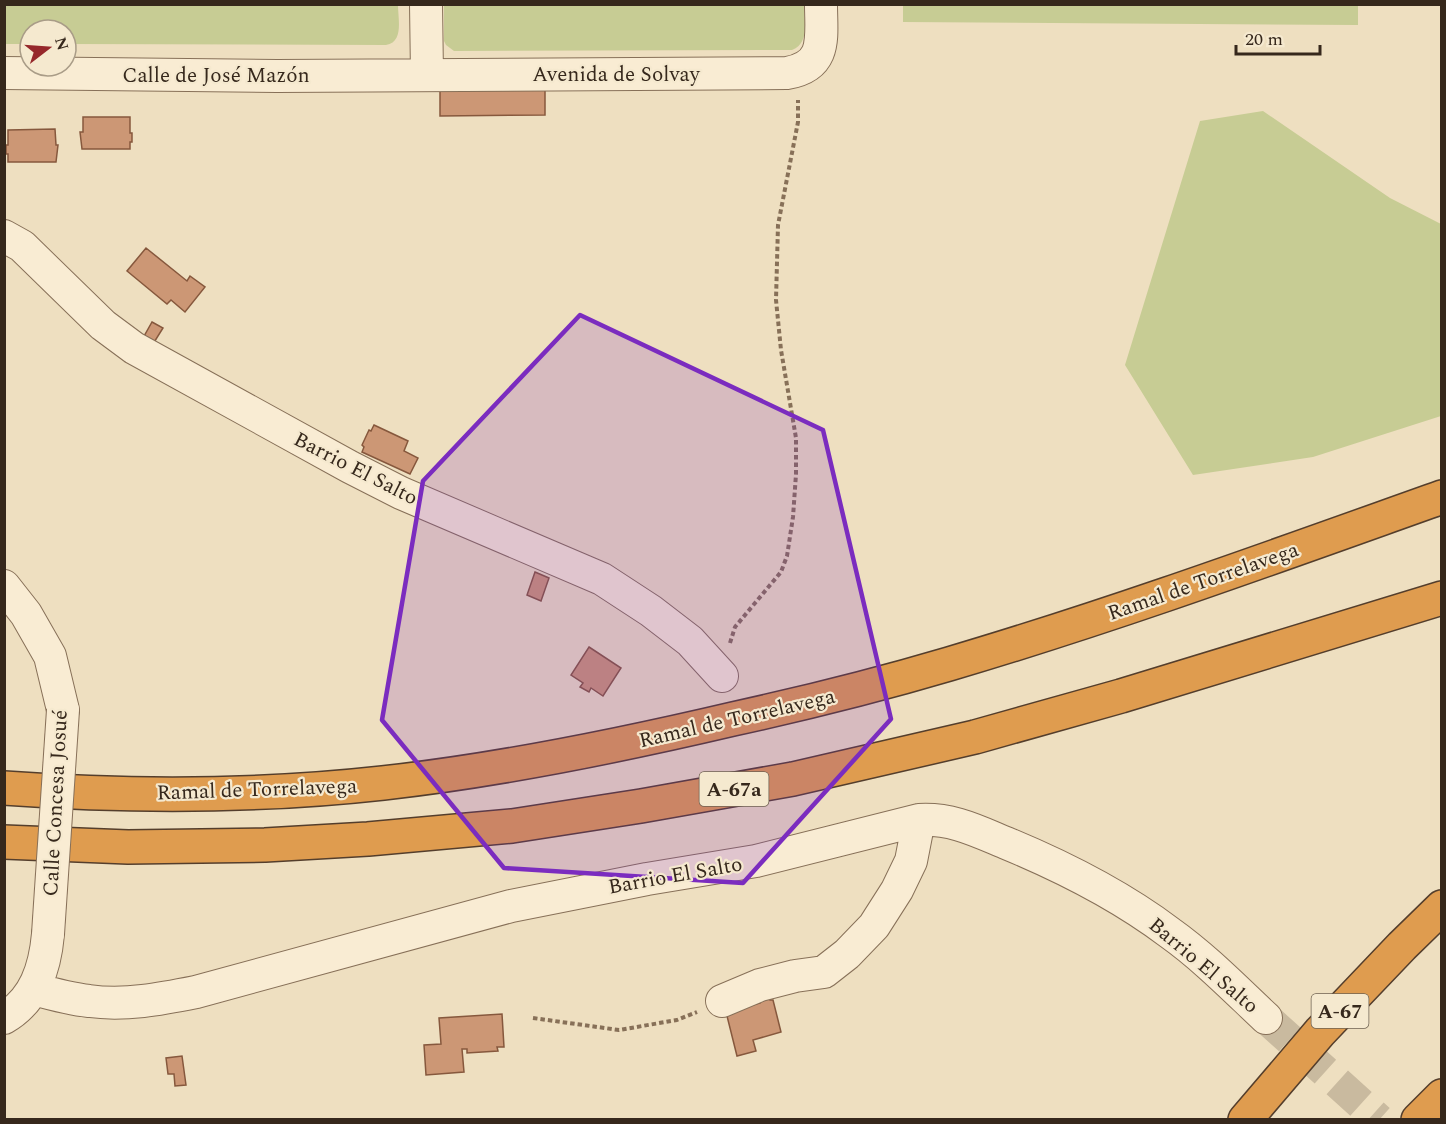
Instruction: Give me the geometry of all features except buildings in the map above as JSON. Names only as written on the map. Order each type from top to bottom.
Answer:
[{"type":"highway","name":"Ramal de Torrelavega","points":[[4,788],[176,794],[317,789],[459,773],[654,738],[859,689],[947,665],[1159,596],[1442,497]]},
{"type":"highway","name":"A-67a","points":[[4,842],[128,847],[276,844],[368,839],[512,826],[641,806],[793,779],[975,737],[1121,696],[1442,598]]},
{"type":"highway","name":"A-67","points":[[1245,1119],[1320,1032],[1402,946],[1442,908]]},
{"type":"highway","points":[[1418,1119],[1442,1096]]},
{"type":"street","points":[[426,4],[427,75]]},
{"type":"street","name":"Avenida de Solvay","points":[[427,75],[788,73],[805,68],[817,56],[821,47],[821,4]]},
{"type":"street","name":"Calle de José Mazón","points":[[4,73],[427,75]]},
{"type":"street","name":"Barrio El Salto","points":[[4,236],[22,246],[103,325],[134,348],[381,483],[450,515],[602,579],[651,611],[690,641],[722,676]]},
{"type":"street","name":"Calle Concesa Josué","points":[[4,586],[26,614],[50,656],[63,710],[45,959],[34,989],[24,1003],[4,1018]]},
{"type":"street","name":"Barrio El Salto","points":[[34,989],[90,1002],[118,1003],[171,997],[512,906],[647,879],[756,861],[919,820],[935,819],[956,823],[1036,855],[1104,890],[1188,946],[1266,1018]]},
{"type":"street","points":[[722,1001],[760,985],[795,976],[824,972],[847,954],[874,926],[897,890],[911,861],[919,820]]},
{"type":"path","points":[[722,676],[735,627],[782,572],[794,517],[796,438],[781,350],[776,300],[778,225],[798,122],[799,90],[788,73]]},
{"type":"path","points":[[533,1018],[619,1030],[677,1020],[722,1001]]},
{"type":"highlighted area","points":[[580,315],[823,430],[891,719],[743,883],[504,868],[382,720],[423,481]]},
{"type":"green space","points":[[5,4],[398,5],[398,35],[392,43],[386,45],[78,44],[78,18],[18,18],[18,44],[5,44]]},
{"type":"green space","points":[[903,4],[1358,4],[1358,25],[903,22]]},
{"type":"green space","points":[[444,5],[804,5],[805,31],[798,47],[792,50],[454,51],[444,41]]},
{"type":"green space","points":[[1263,111],[1390,198],[1441,224],[1441,416],[1313,457],[1193,475],[1125,365],[1200,121]]},
{"type":"tunnel","points":[[1266,1018],[1379,1120]]}]
